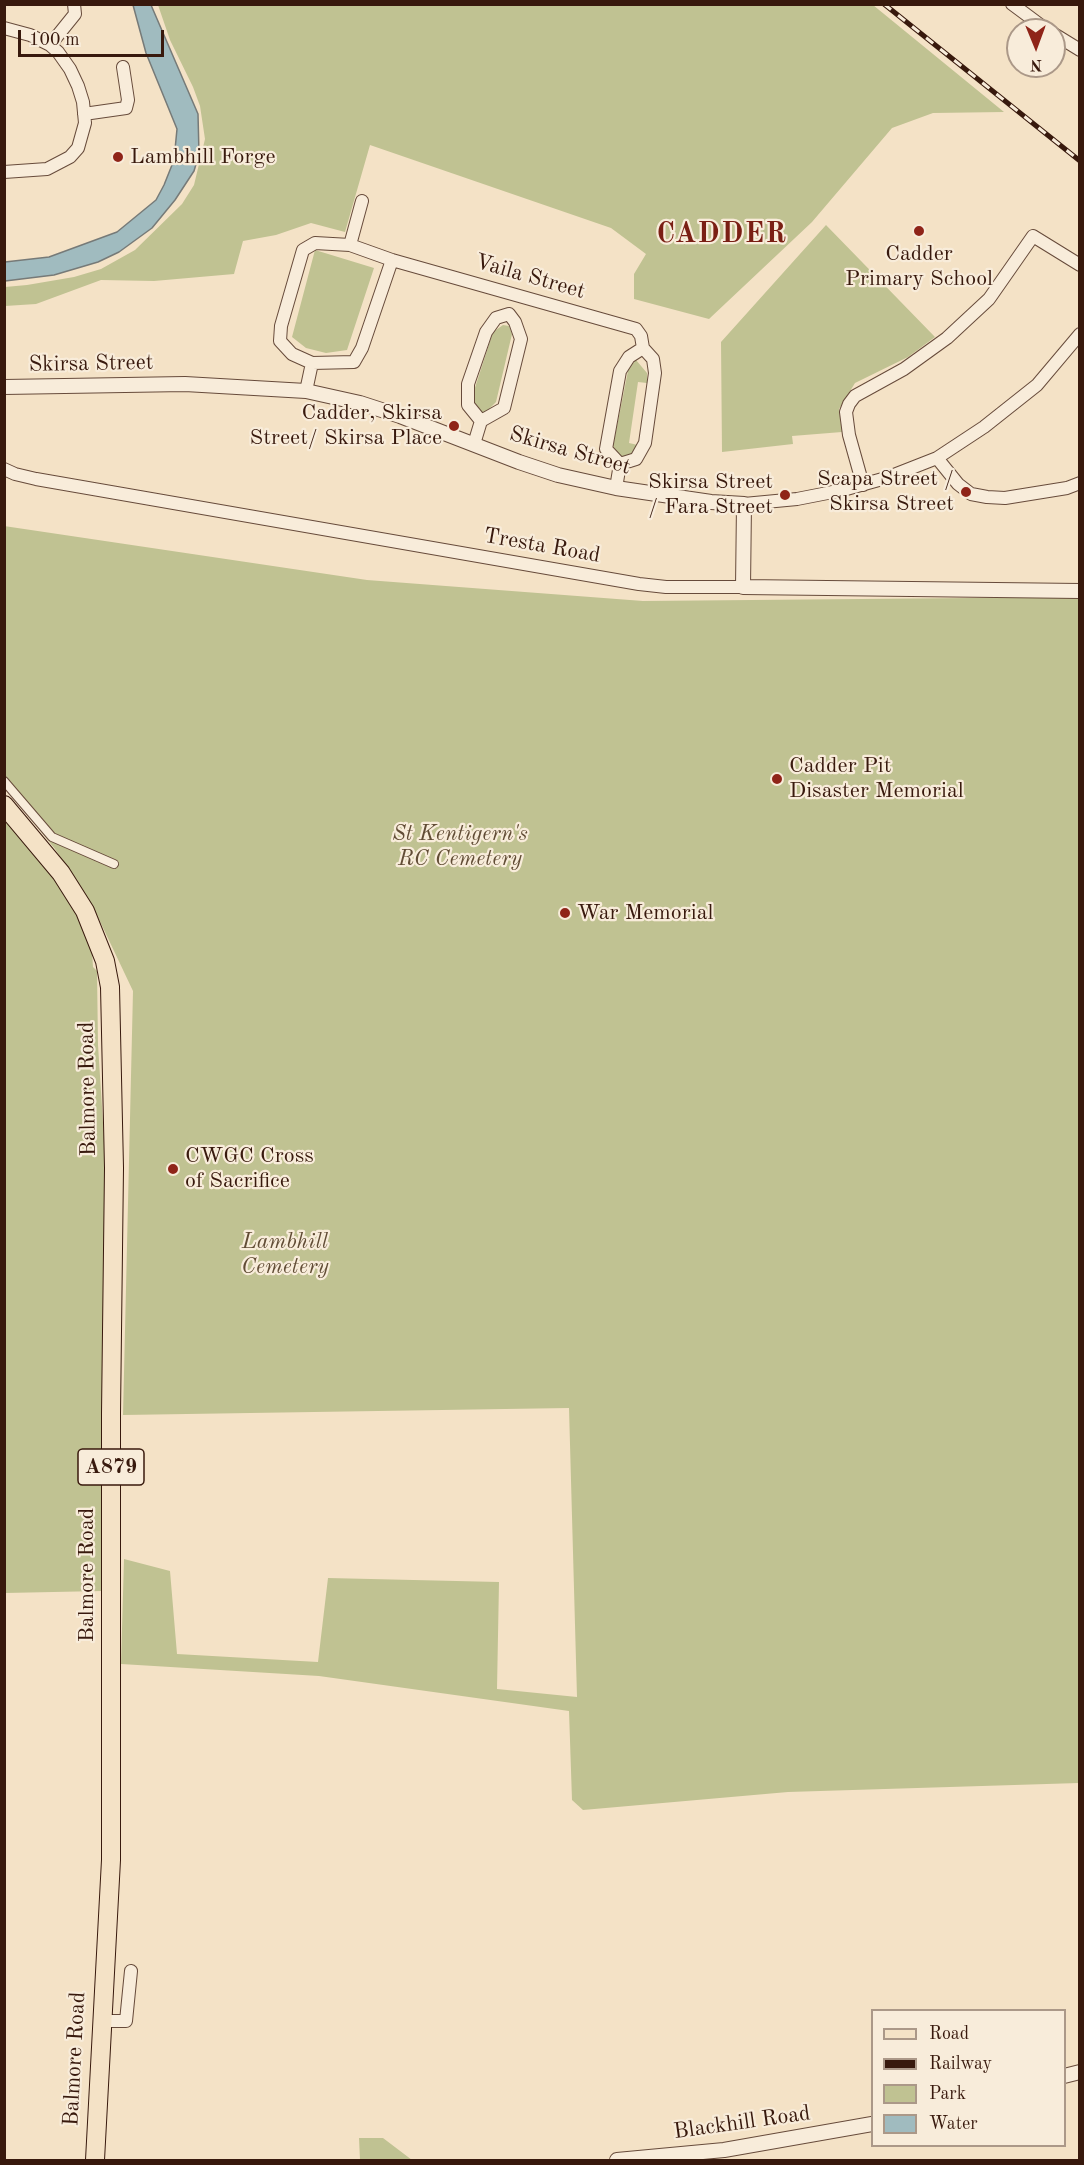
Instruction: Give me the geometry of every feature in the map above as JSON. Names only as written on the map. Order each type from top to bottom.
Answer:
[{"type":"main road","name":"Balmore Road","points":[[4,805],[61,873],[85,911],[105,961],[110,987],[114,1168],[111,1860],[95,2160]]},
{"type":"street","points":[[50,45],[75,14],[74,4]]},
{"type":"street","points":[[1012,4],[1031,18]]},
{"type":"street","points":[[4,28],[30,35],[50,45],[70,69],[83,102],[85,123],[82,139],[70,157],[47,169],[4,172]]},
{"type":"street","points":[[84,114],[126,108],[128,100],[123,68]]},
{"type":"street","points":[[350,245],[362,201]]},
{"type":"street","points":[[863,485],[849,435],[846,412],[855,396],[904,369],[947,338],[989,299],[1033,236],[1080,265]]},
{"type":"street","name":"Vaila Street","points":[[312,363],[292,354],[280,340],[281,326],[303,250],[315,243],[350,245],[392,260],[636,329],[641,336],[643,348],[653,359],[655,374],[645,443],[636,459],[620,464]]},
{"type":"street","points":[[306,391],[312,363],[354,362],[362,348],[392,260]]},
{"type":"street","points":[[509,314],[514,295]]},
{"type":"street","points":[[481,421],[492,417],[504,408],[521,339],[515,322],[509,314]]},
{"type":"street","points":[[481,421],[468,405],[468,384],[486,332],[496,318],[509,314]]},
{"type":"street","name":"Skirsa Street","points":[[4,387],[184,384],[306,391],[360,403],[400,416],[558,475],[616,488],[711,502],[744,504],[797,499],[863,485],[937,458],[984,427],[1037,385],[1080,334]]},
{"type":"street","points":[[616,488],[620,464],[606,449],[620,371],[629,357],[643,348]]},
{"type":"street","points":[[474,444],[481,421]]},
{"type":"street","points":[[937,458],[958,484],[971,494],[987,497],[1005,498],[1067,488],[1080,483]]},
{"type":"street","name":"Tresta Road","points":[[4,469],[36,479],[639,584],[666,587],[1080,591]]},
{"type":"street","points":[[743,588],[744,504]]},
{"type":"street","points":[[4,780],[52,837],[114,864]]},
{"type":"street","points":[[101,2021],[126,2021],[131,1971]]},
{"type":"street","name":"Blackhill Road","points":[[617,2160],[724,2150],[871,2124]]},
{"type":"green space","points":[[158,5],[873,5],[1004,112],[933,113],[892,128],[812,222],[709,319],[634,299],[634,274],[646,254],[611,228],[370,145],[345,232],[311,223],[276,235],[243,241],[234,274],[154,281],[101,280],[36,304],[5,306],[5,287],[74,277],[101,269],[135,250],[182,204],[194,185],[205,139],[200,106],[170,40]]},
{"type":"green space","points":[[826,225],[935,337],[908,357],[855,383],[839,409],[842,432],[792,436],[793,444],[722,452],[721,342]]},
{"type":"green space","points":[[315,250],[374,268],[347,350],[326,353],[306,348],[292,337]]},
{"type":"green space","points":[[503,325],[509,326],[512,334],[496,402],[484,414],[471,400],[493,332]]},
{"type":"green space","points":[[636,360],[647,373],[647,383],[638,382],[629,443],[638,445],[636,454],[622,459],[613,446],[629,366]]},
{"type":"green space","points":[[4,526],[367,580],[643,601],[1079,597],[1079,1783],[788,1792],[583,1810],[572,1800],[569,1711],[319,1676],[121,1664],[124,1559],[170,1571],[177,1654],[318,1662],[328,1578],[499,1582],[497,1689],[577,1697],[569,1408],[123,1415],[133,991],[96,913],[55,849],[5,787]]},
{"type":"green space","points":[[4,816],[65,891],[91,935],[93,967],[97,971],[98,1045],[106,1169],[102,1591],[5,1593]]},
{"type":"green space","points":[[359,2138],[383,2138],[412,2160],[360,2160]]},
{"type":"water","points":[[133,5],[151,5],[198,114],[199,154],[194,171],[175,200],[152,228],[119,252],[98,262],[54,275],[5,281],[5,262],[49,257],[117,232],[156,200],[164,185],[174,160],[177,129],[146,53]]},
{"type":"railway","points":[[884,4],[1080,161]]},
{"type":"place","name":"Lambhill Forge","points":[[118,157]]},
{"type":"place","name":"Cadder Primary School","points":[[919,231]]},
{"type":"place","name":"Cadder, Skirsa Street/ Skirsa Place","points":[[454,426]]},
{"type":"place","name":"Scapa Street / Skirsa Street","points":[[966,492]]},
{"type":"place","name":"Skirsa Street / Fara Street","points":[[785,495]]},
{"type":"place","name":"Cadder Pit Disaster Memorial","points":[[777,779]]},
{"type":"place","name":"War Memorial","points":[[565,913]]},
{"type":"place","name":"CWGC Cross of Sacrifice","points":[[173,1169]]},
{"type":"district","name":"CADDER","points":[[722,235]]},
{"type":"park label","name":"St Kentigern's RC Cemetery","points":[[460,846]]},
{"type":"park label","name":"Lambhill Cemetery","points":[[285,1254]]}]
